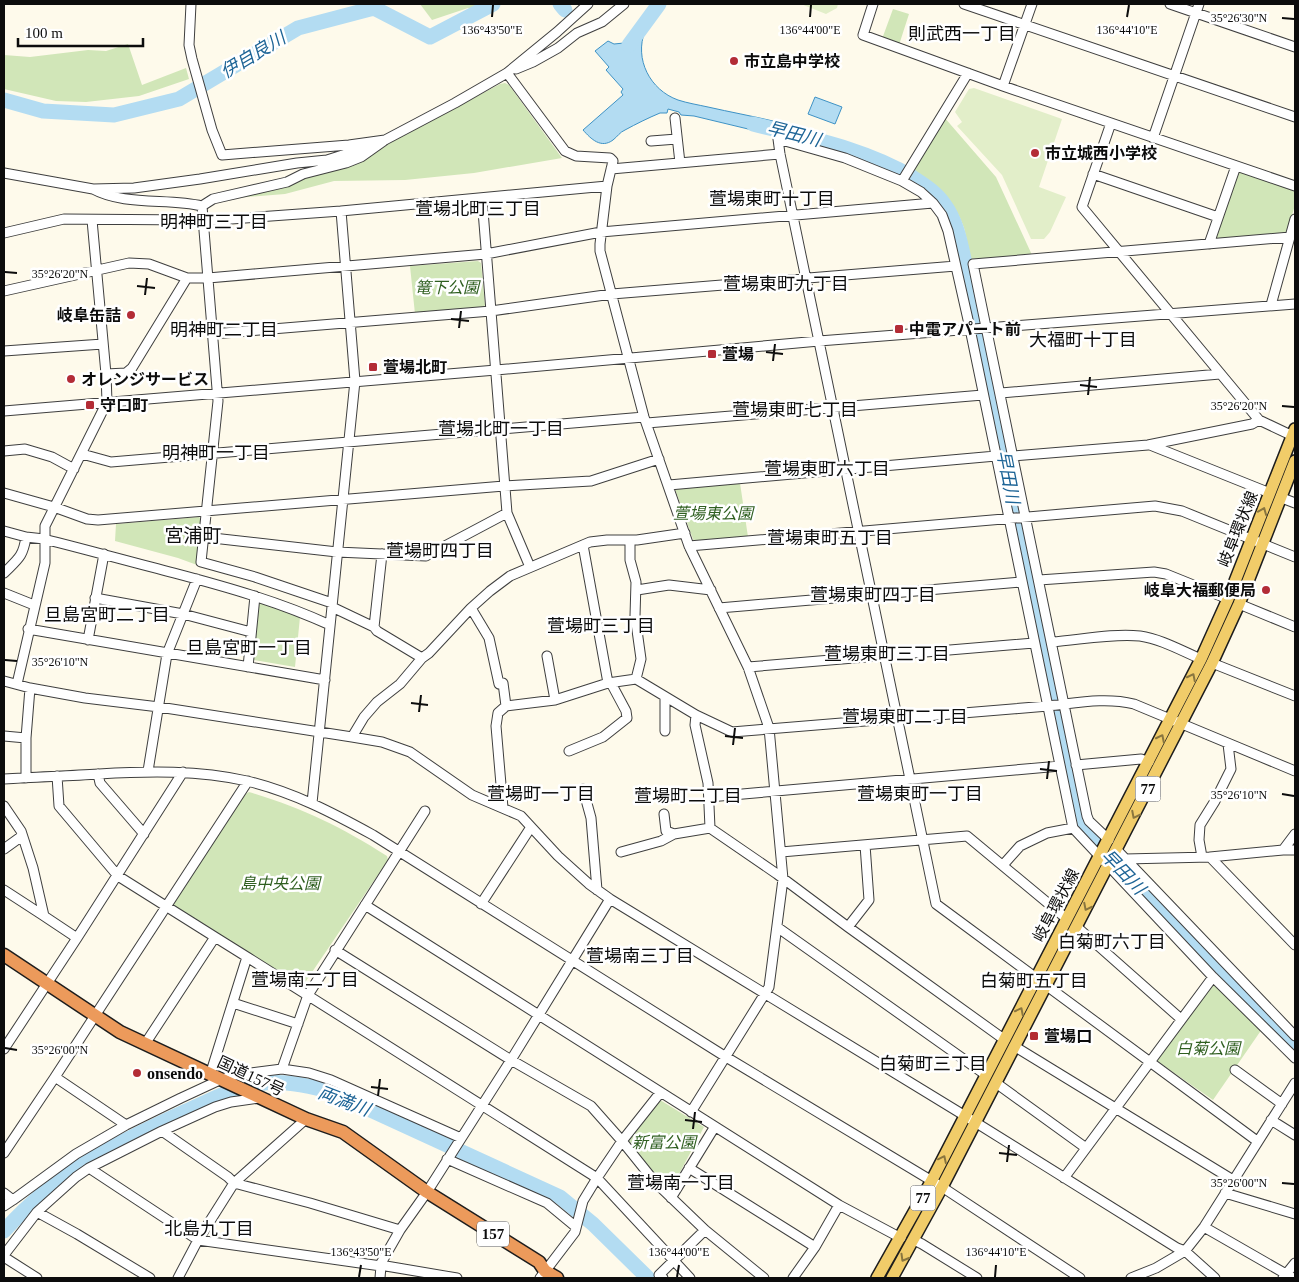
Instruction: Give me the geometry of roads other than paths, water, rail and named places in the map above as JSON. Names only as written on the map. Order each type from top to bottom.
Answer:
[{"type":"highway","name":"国道157号","points":[[4,955],[94,1017],[120,1032],[306,1119],[343,1132],[427,1192],[539,1262],[542,1275],[557,1278]]},
{"type":"main road","name":"岐阜環状線","points":[[892,1278],[942,1188],[996,1082],[1010,1043],[1041,982],[1067,919],[1115,849],[1181,725],[1257,542],[1270,493],[1295,434]]},
{"type":"main road","name":"岐阜環状線","points":[[1257,542],[1282,498],[1295,462]]},
{"type":"main road","name":"岐阜環状線","points":[[1115,849],[1149,762],[1170,720],[1207,661]]},
{"type":"main road","name":"岐阜環状線","points":[[1041,982],[1077,927],[1105,861]]},
{"type":"main road","name":"岐阜環状線","points":[[877,1278],[901,1238],[986,1076],[1010,1043]]},
{"type":"street","points":[[191,4],[189,45],[212,130],[222,155],[349,145],[385,140]]},
{"type":"street","points":[[507,73],[588,4]]},
{"type":"street","points":[[93,189],[103,195],[202,206],[213,199],[287,182],[303,174],[346,163],[373,149],[385,140],[455,104],[507,73],[533,62],[558,48],[578,33],[602,22],[624,4]]},
{"type":"street","points":[[873,4],[863,35],[968,74],[1295,186]]},
{"type":"street","points":[[964,4],[1295,117]]},
{"type":"street","points":[[1003,86],[1032,4]]},
{"type":"street","points":[[1170,4],[1295,47]]},
{"type":"street","points":[[1153,138],[1199,4]]},
{"type":"street","points":[[507,73],[565,151],[576,156],[610,158],[613,160],[607,186],[600,251],[645,420],[689,546],[748,667],[769,728],[783,879],[769,987],[691,1112]]},
{"type":"street","points":[[902,180],[968,74]]},
{"type":"street","points":[[675,118],[680,163]]},
{"type":"street","points":[[1111,123],[1082,207],[1259,420],[1295,434]]},
{"type":"street","points":[[651,141],[677,139]]},
{"type":"street","points":[[1258,1142],[936,904],[883,655],[778,139],[844,158],[902,180],[933,202],[942,215],[948,231],[956,266],[1000,393],[1024,518],[1039,580],[1063,704],[1089,821],[1295,1036]]},
{"type":"street","points":[[4,173],[93,189],[134,188],[327,160],[352,152],[373,149]]},
{"type":"street","points":[[611,169],[780,154]]},
{"type":"street","points":[[1209,244],[1236,166]]},
{"type":"street","points":[[1093,174],[1218,217]]},
{"type":"street","points":[[4,233],[64,219],[203,221],[607,186]]},
{"type":"street","points":[[482,198],[507,513],[530,567]]},
{"type":"street","points":[[4,291],[96,270],[138,263],[149,264],[187,278],[208,278],[486,254],[602,232],[933,202]]},
{"type":"street","points":[[202,206],[218,392],[201,562],[255,577],[332,605],[374,627],[377,631],[422,658]]},
{"type":"street","points":[[312,803],[355,381],[341,210]]},
{"type":"street","points":[[1271,305],[1295,219]]},
{"type":"street","points":[[17,684],[28,629],[45,563],[45,526],[107,402],[92,220]]},
{"type":"street","points":[[1290,237],[973,264],[984,396],[1073,828],[1213,977],[1295,1058]]},
{"type":"street","points":[[212,334],[491,311],[612,294],[956,266]]},
{"type":"street","points":[[106,374],[126,372],[132,368],[187,278]]},
{"type":"street","points":[[4,410],[496,370],[819,341],[1295,304]]},
{"type":"street","points":[[4,351],[103,344]]},
{"type":"street","points":[[1000,393],[1220,374]]},
{"type":"street","points":[[82,454],[112,462],[499,429],[833,408],[984,396]]},
{"type":"street","points":[[1013,456],[1148,445],[1252,424],[1259,420]]},
{"type":"street","points":[[1148,445],[1270,493]]},
{"type":"street","points":[[4,451],[25,449],[52,457],[74,468]]},
{"type":"street","points":[[669,485],[996,456]]},
{"type":"street","points":[[4,493],[54,506],[87,519],[98,520],[504,486],[591,481],[659,459]]},
{"type":"street","points":[[1282,498],[1295,503]]},
{"type":"street","points":[[689,546],[1155,506],[1182,511],[1295,557]]},
{"type":"street","points":[[204,537],[337,552],[426,556],[507,513]]},
{"type":"street","points":[[4,531],[26,537],[44,539],[197,579],[255,596],[330,625]]},
{"type":"street","points":[[352,737],[364,717],[377,702],[400,684],[422,658],[471,608],[510,576],[590,542],[630,540],[685,533]]},
{"type":"street","points":[[4,573],[21,556],[26,537]]},
{"type":"street","points":[[630,540],[630,560],[637,590],[634,616],[637,644],[641,659],[636,679]]},
{"type":"street","points":[[569,750],[603,737],[627,718],[626,711],[609,683],[583,545]]},
{"type":"street","points":[[88,640],[104,554]]},
{"type":"street","points":[[374,627],[382,554]]},
{"type":"street","points":[[1039,580],[1154,572],[1166,574],[1295,627]]},
{"type":"street","points":[[148,771],[167,654],[197,579]]},
{"type":"street","points":[[719,608],[1022,582]]},
{"type":"street","points":[[637,590],[669,585],[711,590]]},
{"type":"street","points":[[4,593],[34,605]]},
{"type":"street","points":[[248,667],[255,596]]},
{"type":"street","points":[[95,598],[183,614],[251,632]]},
{"type":"street","points":[[471,608],[489,638],[499,684],[503,683],[506,706]]},
{"type":"street","points":[[28,629],[325,680]]},
{"type":"street","points":[[1052,642],[1126,635],[1141,636],[1154,639],[1295,696]]},
{"type":"street","points":[[748,667],[1034,643]]},
{"type":"street","points":[[547,656],[555,700]]},
{"type":"street","points":[[503,808],[496,726],[498,713],[506,706],[555,700],[609,683],[636,679],[696,715],[732,732],[1049,706],[1094,700],[1117,700],[1134,704],[1295,771]]},
{"type":"street","points":[[4,680],[30,688],[85,698],[320,731],[382,742],[410,752],[472,795],[521,816],[558,856],[610,899],[1177,1248],[1185,1251],[1215,1278]]},
{"type":"street","points":[[26,778],[26,738],[30,688]]},
{"type":"street","points":[[665,696],[665,731]]},
{"type":"street","points":[[696,715],[695,725],[709,797],[710,828]]},
{"type":"street","points":[[4,736],[26,738]]},
{"type":"street","points":[[1228,744],[1231,769],[1216,801],[1200,825],[1199,840],[1206,857],[1295,945]]},
{"type":"street","points":[[1076,765],[1141,760],[1149,762]]},
{"type":"street","points":[[709,797],[1060,766]]},
{"type":"street","points":[[4,779],[148,771],[211,774],[248,781],[279,790],[312,803],[339,816],[398,851],[726,1057],[942,1188],[1080,1278]]},
{"type":"street","points":[[4,1048],[118,876],[183,772]]},
{"type":"street","points":[[98,774],[100,784],[144,834]]},
{"type":"street","points":[[57,776],[59,806],[118,876],[597,1178],[672,1261],[690,1278]]},
{"type":"street","points":[[4,1153],[56,1077],[248,781]]},
{"type":"street","points":[[583,789],[591,818],[597,890]]},
{"type":"street","points":[[4,806],[22,836],[33,868],[44,916]]},
{"type":"street","points":[[282,1070],[308,995],[425,811]]},
{"type":"street","points":[[664,814],[666,831],[674,834]]},
{"type":"street","points":[[481,904],[531,827]]},
{"type":"street","points":[[621,852],[661,841],[674,834],[710,828],[1010,1043],[1233,1180]]},
{"type":"street","points":[[1003,865],[1020,846],[1047,833],[1073,828]]},
{"type":"street","points":[[1282,850],[1295,834]]},
{"type":"street","points":[[4,849],[22,836]]},
{"type":"street","points":[[781,852],[967,836],[1067,919]]},
{"type":"street","points":[[848,927],[869,900],[865,845]]},
{"type":"street","points":[[1115,849],[1206,857],[1295,850]]},
{"type":"street","points":[[4,890],[77,938]]},
{"type":"street","points":[[380,1278],[380,1266],[400,1230],[427,1192],[482,1106],[610,899]]},
{"type":"street","points":[[364,905],[714,1128],[839,1205],[901,1238]]},
{"type":"street","points":[[777,927],[986,1076]]},
{"type":"street","points":[[1077,927],[1181,1019]]},
{"type":"street","points":[[145,1044],[215,937]]},
{"type":"street","points":[[336,950],[511,1060],[591,1106],[655,1182],[671,1198],[705,1230],[764,1278]]},
{"type":"street","points":[[220,1079],[233,1003],[247,957]]},
{"type":"street","points":[[1064,1178],[1213,977]]},
{"type":"street","points":[[233,1003],[298,1024]]},
{"type":"street","points":[[4,1206],[76,1154],[126,1125],[220,1079],[235,1075],[282,1070],[309,1073],[331,1080],[460,1139]]},
{"type":"street","points":[[1235,1070],[1282,1104]]},
{"type":"street","points":[[56,1077],[126,1125]]},
{"type":"street","points":[[996,1082],[1086,1148]]},
{"type":"street","points":[[1131,1278],[1156,1268],[1185,1251],[1204,1227],[1295,1084]]},
{"type":"street","points":[[542,1275],[575,1232],[583,1201],[597,1178],[622,1141],[660,1093]]},
{"type":"street","points":[[37,1278],[4,1256],[37,1212],[76,1177],[89,1168],[215,1107],[255,1096]]},
{"type":"street","points":[[178,1278],[198,1240],[234,1183],[306,1119]]},
{"type":"street","points":[[1271,1120],[1295,1135]]},
{"type":"street","points":[[671,1198],[714,1128]]},
{"type":"street","points":[[162,1132],[234,1183],[400,1230]]},
{"type":"street","points":[[448,1157],[547,1203],[577,1223]]},
{"type":"street","points":[[89,1168],[198,1240],[457,1278]]},
{"type":"street","points":[[689,1168],[815,1247]]},
{"type":"street","points":[[4,1193],[13,1200]]},
{"type":"street","points":[[1225,1193],[1295,1214]]},
{"type":"street","points":[[793,1278],[815,1247],[839,1205]]},
{"type":"street","points":[[37,1212],[150,1278]]},
{"type":"street","points":[[1204,1227],[1290,1277],[1295,1263]]},
{"type":"street","points":[[663,1278],[659,1274],[705,1230]]},
{"type":"street","points":[[914,1240],[973,1277]]},
{"type":"water","points":[[637,27],[645,31],[642,42],[643,62],[652,81],[659,89],[678,100],[773,121],[773,135],[694,116],[681,115],[679,112],[668,109],[667,113],[660,113],[623,131],[609,143],[596,142],[583,130],[623,95],[621,92],[623,89],[606,70],[609,67],[595,51],[608,41],[614,44],[624,43]]},
{"type":"water","points":[[815,97],[842,107],[835,124],[808,114]]},
{"type":"waterway","name":"伊自良川","points":[[4,100],[43,111],[114,115],[179,99],[298,28],[374,8],[430,37],[493,4]]},
{"type":"waterway","name":"早田川","points":[[560,4],[565,10]]},
{"type":"waterway","points":[[629,45],[659,4]]},
{"type":"waterway","name":"早田川","points":[[753,124],[815,139],[874,158],[912,177],[930,189],[949,211],[958,235],[966,268],[1078,825],[1295,1051]]},
{"type":"waterway","name":"両満川","points":[[4,1231],[24,1210],[66,1175],[135,1135],[230,1092],[257,1084],[284,1083],[329,1091],[560,1197],[593,1224],[648,1278]]},
{"type":"place","name":"市立島中学校","points":[[734,61]]},
{"type":"place","name":"市立城西小学校","points":[[1035,153]]},
{"type":"place","name":"岐阜缶詰","points":[[131,315]]},
{"type":"place","name":"中電アパート前","points":[[899,329]]},
{"type":"place","name":"萱場","points":[[712,354]]},
{"type":"place","name":"萱場北町","points":[[373,367]]},
{"type":"place","name":"オレンジサービス","points":[[71,379]]},
{"type":"place","name":"守口町","points":[[90,405]]},
{"type":"place","name":"岐阜大福郵便局","points":[[1266,590]]},
{"type":"place","name":"萱場口","points":[[1034,1036]]},
{"type":"place","name":"onsendo","points":[[137,1073]]},
{"type":"district","name":"則武西一丁目","points":[[962,34]]},
{"type":"district","name":"萱場東町十丁目","points":[[772,199]]},
{"type":"district","name":"萱場北町三丁目","points":[[478,209]]},
{"type":"district","name":"明神町三丁目","points":[[214,222]]},
{"type":"district","name":"萱場東町九丁目","points":[[786,284]]},
{"type":"district","name":"明神町二丁目","points":[[224,330]]},
{"type":"district","name":"大福町十丁目","points":[[1083,340]]},
{"type":"district","name":"萱場東町七丁目","points":[[795,410]]},
{"type":"district","name":"萱場北町一丁目","points":[[501,429]]},
{"type":"district","name":"明神町一丁目","points":[[216,453]]},
{"type":"district","name":"萱場東町六丁目","points":[[827,469]]},
{"type":"district","name":"宮浦町","points":[[193,535]]},
{"type":"district","name":"萱場東町五丁目","points":[[830,538]]},
{"type":"district","name":"萱場町四丁目","points":[[440,551]]},
{"type":"district","name":"萱場東町四丁目","points":[[873,595]]},
{"type":"district","name":"旦島宮町二丁目","points":[[107,615]]},
{"type":"district","name":"萱場町三丁目","points":[[601,626]]},
{"type":"district","name":"旦島宮町一丁目","points":[[249,648]]},
{"type":"district","name":"萱場東町三丁目","points":[[887,654]]},
{"type":"district","name":"萱場東町二丁目","points":[[905,717]]},
{"type":"district","name":"萱場町一丁目","points":[[541,794]]},
{"type":"district","name":"萱場東町一丁目","points":[[920,794]]},
{"type":"district","name":"萱場町二丁目","points":[[688,796]]},
{"type":"district","name":"白菊町六丁目","points":[[1112,942]]},
{"type":"district","name":"萱場南三丁目","points":[[640,956]]},
{"type":"district","name":"萱場南二丁目","points":[[305,980]]},
{"type":"district","name":"白菊町五丁目","points":[[1034,981]]},
{"type":"district","name":"白菊町三丁目","points":[[933,1064]]},
{"type":"district","name":"萱場南一丁目","points":[[681,1183]]},
{"type":"district","name":"北島九丁目","points":[[209,1229]]},
{"type":"park label","name":"篭下公園","points":[[447,287]]},
{"type":"park label","name":"萱場東公園","points":[[713,513]]},
{"type":"park label","name":"島中央公園","points":[[280,883]]},
{"type":"park label","name":"白菊公園","points":[[1208,1048]]},
{"type":"park label","name":"新富公園","points":[[664,1142]]}]
